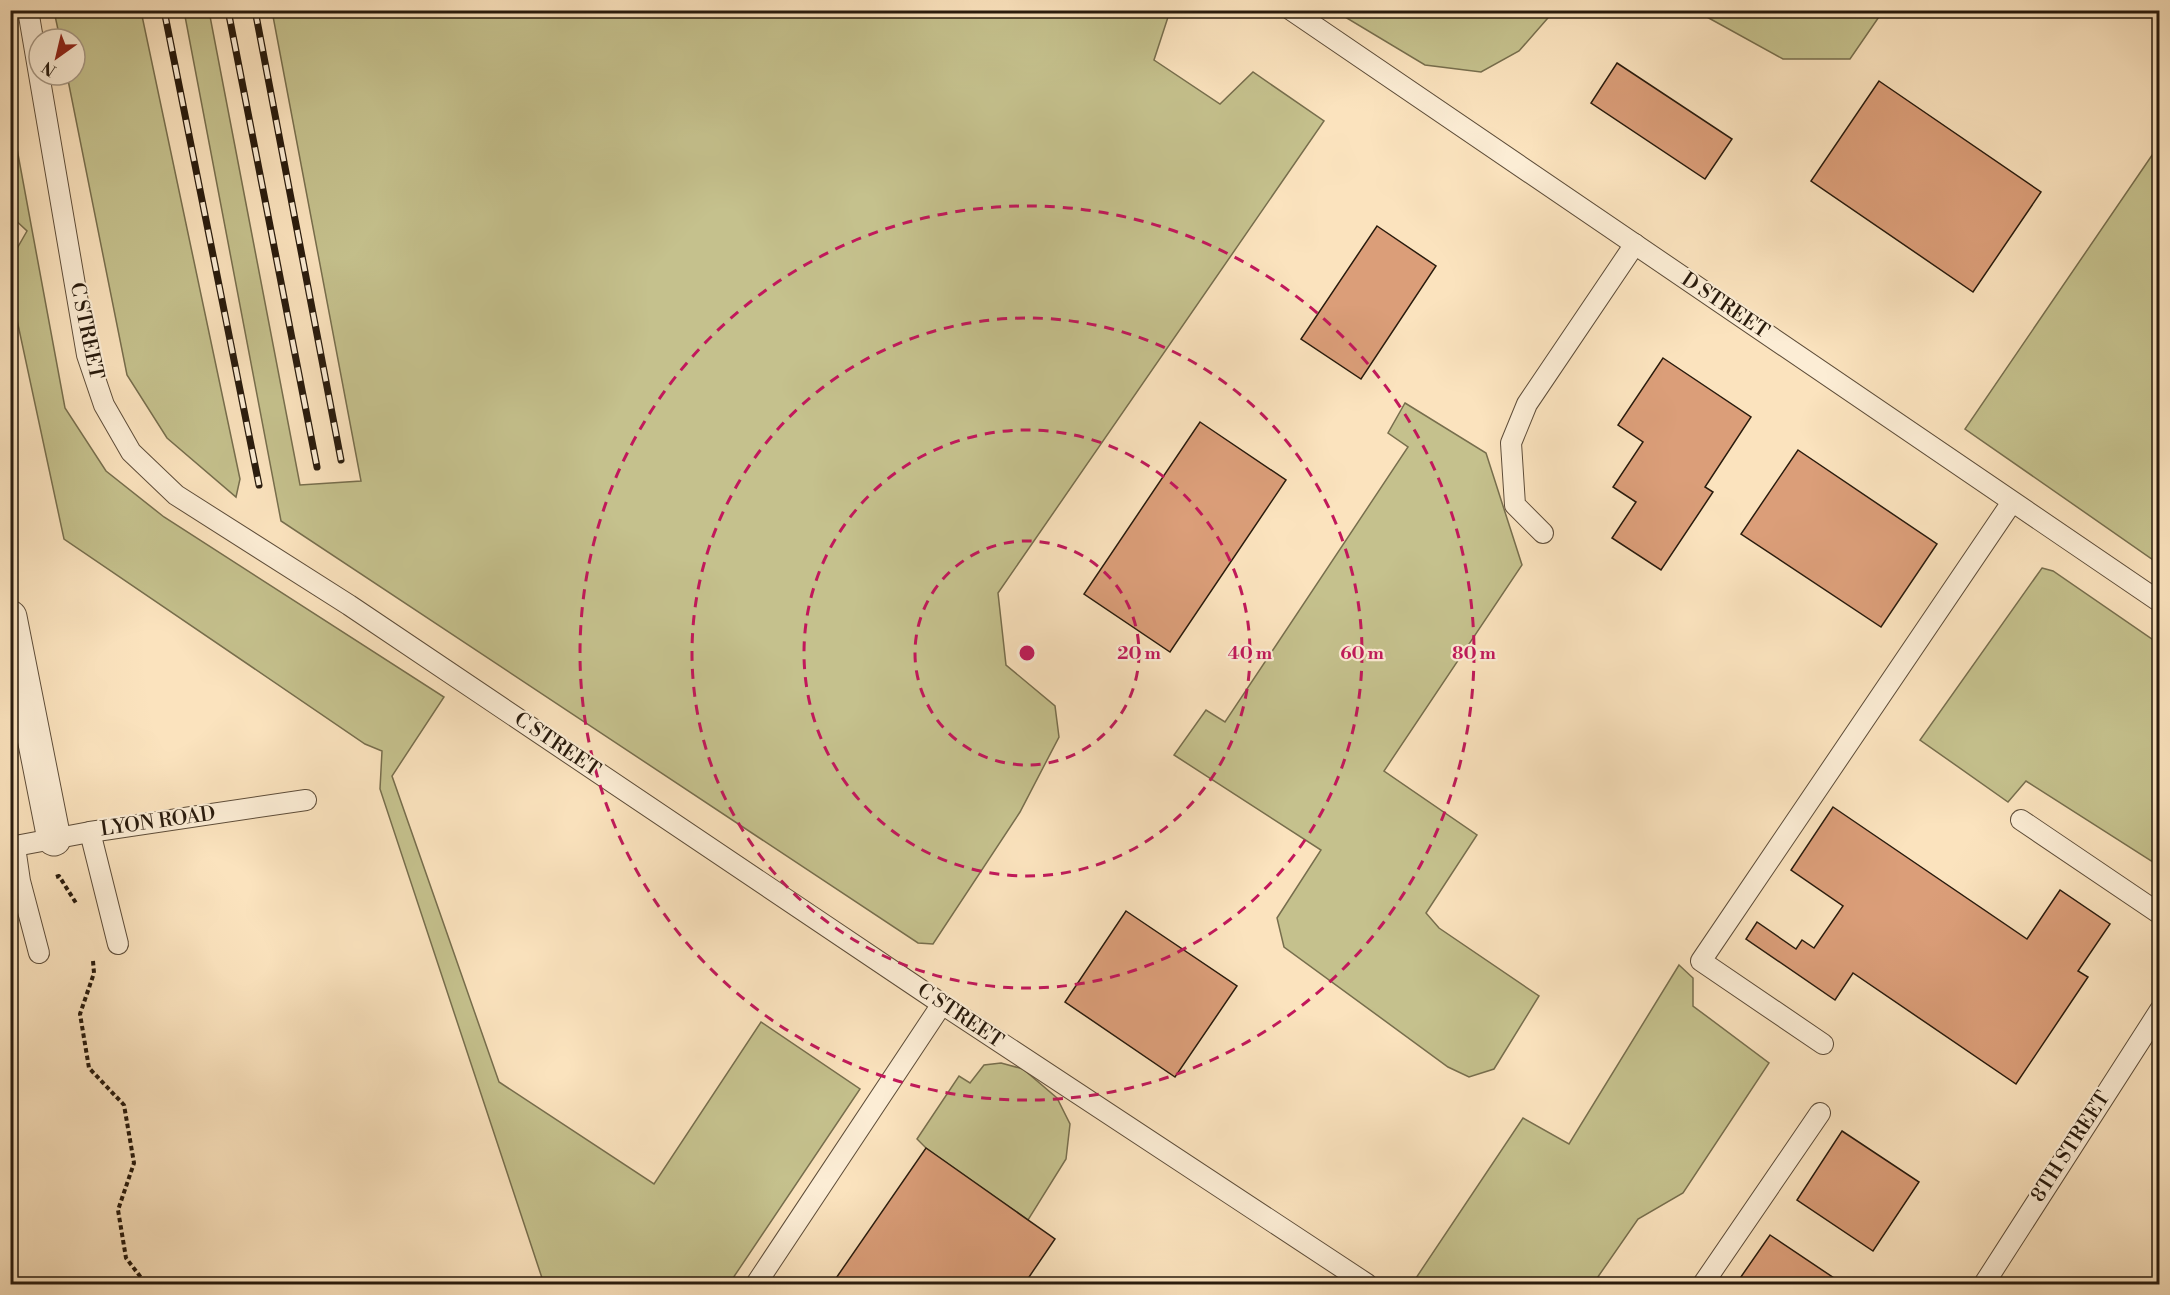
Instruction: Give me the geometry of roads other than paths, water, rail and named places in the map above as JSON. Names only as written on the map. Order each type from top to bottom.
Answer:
[{"type":"street","points":[[10,617],[54,839]]},
{"type":"lane","name":"C STREET","points":[[28,10],[87,355],[104,405],[131,452],[176,495],[349,605],[942,1004],[1367,1284]]},
{"type":"lane","name":"D STREET","points":[[1291,10],[2160,602]]},
{"type":"lane","points":[[1543,533],[1515,505],[1511,443],[1527,404],[1635,244]]},
{"type":"lane","points":[[1823,1044],[1701,961],[2012,502]]},
{"type":"lane","name":"LYON ROAD","points":[[13,847],[90,832],[306,800]]},
{"type":"lane","points":[[2021,820],[2160,914]]},
{"type":"lane","points":[[90,832],[118,944]]},
{"type":"lane","points":[[13,847],[39,953]]},
{"type":"lane","points":[[756,1284],[942,1004]]},
{"type":"lane","name":"8TH STREET","points":[[1984,1284],[2160,1010]]},
{"type":"lane","points":[[1704,1284],[1820,1113]]},
{"type":"railway","points":[[164,10],[259,485]]},
{"type":"railway","points":[[228,10],[317,467]]},
{"type":"railway","points":[[255,10],[341,460]]}]
